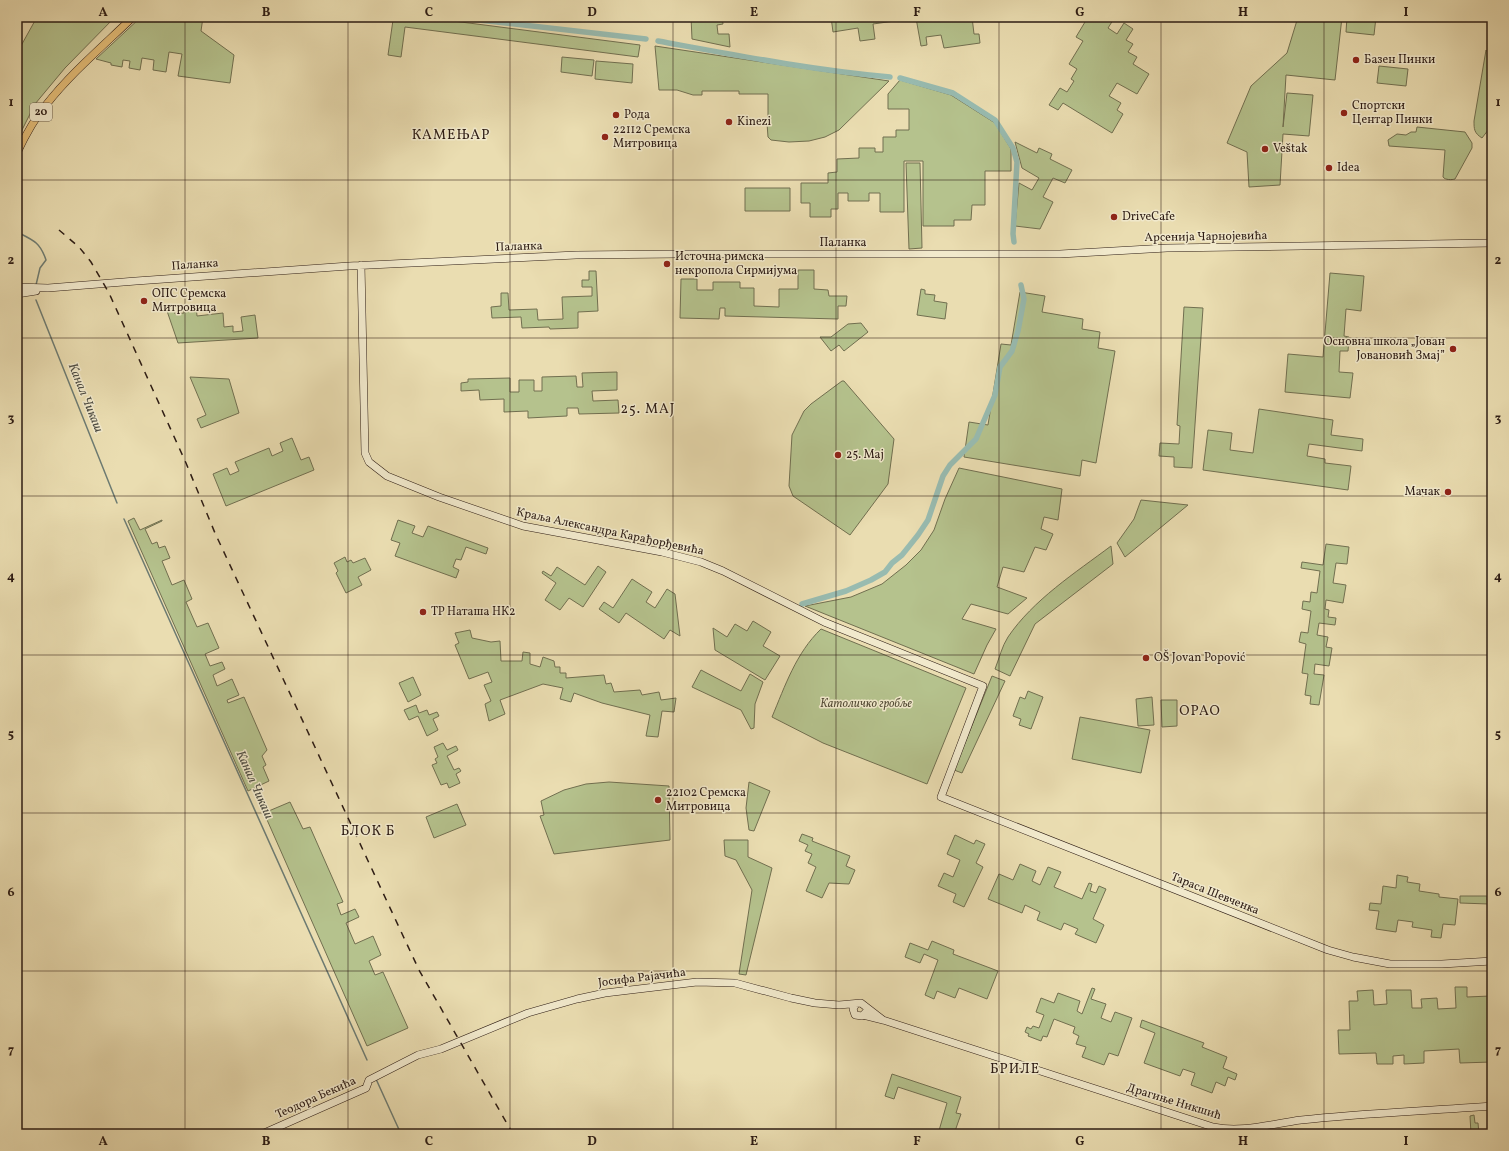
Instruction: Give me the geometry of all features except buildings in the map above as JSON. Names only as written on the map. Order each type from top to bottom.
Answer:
[{"type":"main road","name":"20","points":[[17,153],[35,120],[46,105],[72,76],[132,17]]},
{"type":"street","name":"Арсенија Чарнојевића","points":[[991,253],[1061,254],[1167,248],[1492,243]]},
{"type":"street","name":"Паланка","points":[[17,294],[48,288],[221,274],[361,265],[515,258],[650,254],[991,253]]},
{"type":"street","name":"Краља Александра Карађорђевића","points":[[361,265],[365,453],[369,462],[382,473],[432,495],[524,526],[662,552],[701,562],[723,571],[824,622],[984,686],[941,796]]},
{"type":"street","name":"Паланка","points":[[17,287],[48,288]]},
{"type":"street","name":"Тараса Шевченка","points":[[941,796],[1328,950],[1353,958],[1390,964],[1442,964],[1492,961]]},
{"type":"street","name":"Јосифа Рајачића","points":[[462,1040],[528,1014],[577,999],[605,993],[697,982],[735,983],[815,1003],[856,1004]]},
{"type":"street","points":[[862,1003],[865,1012],[857,1016],[853,1011],[856,1004],[862,1003]]},
{"type":"street","name":"Јосифа Рајачића","points":[[830,1004],[842,1006],[853,1011]]},
{"type":"street","name":"Драгиње Никшић","points":[[865,1012],[883,1020],[1213,1128],[1226,1130],[1240,1130],[1301,1120],[1492,1106]]},
{"type":"street","name":"Теодора Бекића","points":[[262,1134],[366,1088],[369,1080],[418,1055],[441,1049],[462,1040]]},
{"type":"green space","points":[[37,17],[115,17],[65,68],[35,104],[17,140],[17,53]]},
{"type":"green space","points":[[141,17],[203,17],[201,31],[234,55],[230,83],[178,76],[182,54],[169,52],[166,72],[153,70],[154,60],[142,58],[140,70],[129,68],[130,61],[123,60],[122,67],[111,65],[111,63],[96,59]]},
{"type":"green space","points":[[390,17],[422,17],[640,45],[638,57],[405,27],[401,57],[388,55],[393,20]]},
{"type":"green space","points":[[691,17],[722,17],[723,24],[717,25],[718,34],[729,34],[730,47],[692,39]]},
{"type":"green space","points":[[831,17],[972,17],[974,34],[979,34],[980,43],[944,48],[941,35],[926,37],[927,45],[921,46],[916,18],[873,24],[875,39],[860,41],[858,28],[833,32]]},
{"type":"green space","points":[[1088,17],[1115,17],[1108,28],[1117,34],[1124,23],[1133,29],[1126,40],[1133,44],[1128,52],[1137,57],[1133,64],[1149,74],[1137,94],[1117,83],[1109,96],[1121,103],[1117,110],[1123,114],[1112,133],[1063,103],[1058,110],[1049,105],[1060,88],[1067,92],[1074,81],[1071,79],[1077,69],[1069,64],[1083,41],[1076,37]]},
{"type":"green space","points":[[1298,17],[1342,17],[1335,80],[1286,75],[1283,127],[1287,93],[1313,95],[1309,136],[1283,134],[1280,185],[1249,187],[1247,152],[1227,143],[1251,86],[1287,53]]},
{"type":"green space","points":[[1347,17],[1376,17],[1374,35],[1346,32]]},
{"type":"green space","points":[[655,46],[889,81],[839,130],[825,137],[809,141],[789,142],[771,140],[768,137],[767,123],[768,94],[739,94],[739,91],[702,91],[702,95],[693,95],[677,90],[659,90]]},
{"type":"green space","points":[[1486,50],[1492,60],[1492,125],[1482,138],[1475,131],[1474,121]]},
{"type":"green space","points":[[562,57],[594,60],[592,76],[561,72]]},
{"type":"green space","points":[[596,61],[633,64],[632,83],[595,79]]},
{"type":"green space","points":[[1379,66],[1408,69],[1406,86],[1377,83]]},
{"type":"green space","points":[[900,80],[951,95],[995,123],[1011,149],[1011,171],[985,171],[985,205],[972,205],[971,220],[954,220],[954,226],[923,226],[923,161],[904,161],[904,212],[880,212],[880,193],[869,193],[869,201],[848,201],[848,193],[838,193],[838,209],[831,209],[831,217],[810,217],[810,203],[801,203],[801,183],[828,183],[828,173],[837,172],[837,159],[859,158],[859,148],[875,148],[875,152],[883,152],[883,137],[896,137],[896,130],[909,130],[909,109],[888,109],[888,94]]},
{"type":"green space","points":[[1417,127],[1465,132],[1472,143],[1472,148],[1455,179],[1450,180],[1443,177],[1445,150],[1389,146],[1388,140],[1397,134],[1406,135],[1411,132],[1416,132]]},
{"type":"green space","points":[[1015,142],[1037,153],[1039,148],[1052,154],[1050,159],[1072,170],[1065,183],[1053,178],[1043,197],[1053,202],[1040,229],[1015,226],[1019,183],[1032,190],[1039,178],[1022,168]]},
{"type":"green space","points":[[906,163],[920,163],[922,248],[909,249]]},
{"type":"green space","points":[[745,188],[790,188],[790,211],[745,211]]},
{"type":"green space","points":[[798,270],[814,270],[814,289],[828,290],[829,296],[847,296],[846,306],[838,306],[838,319],[725,316],[725,308],[720,308],[719,319],[680,318],[681,279],[697,279],[697,290],[713,290],[713,282],[740,282],[740,288],[754,288],[754,306],[779,307],[779,289],[798,289]]},
{"type":"green space","points":[[589,271],[596,271],[598,311],[578,312],[578,328],[522,328],[521,317],[492,318],[491,307],[501,306],[501,293],[508,293],[509,310],[537,309],[538,320],[563,319],[562,297],[592,296],[592,287],[582,287],[582,280],[589,280]]},
{"type":"green space","points":[[1330,273],[1364,276],[1361,311],[1346,309],[1344,336],[1349,337],[1348,351],[1340,351],[1339,372],[1353,373],[1350,398],[1285,392],[1288,354],[1323,357]]},
{"type":"green space","points":[[921,289],[925,290],[925,294],[935,295],[934,301],[947,303],[945,319],[917,315]]},
{"type":"green space","points":[[1020,292],[1045,296],[1042,312],[1083,319],[1082,329],[1100,332],[1098,348],[1115,351],[1096,463],[1082,460],[1080,476],[964,457],[969,422],[988,425],[1001,344],[1011,345]]},
{"type":"green space","points":[[196,305],[197,316],[223,313],[224,327],[233,326],[233,332],[243,331],[241,317],[255,315],[258,338],[178,343],[166,308],[174,307],[175,314],[184,313],[183,307]]},
{"type":"green space","points":[[1184,307],[1203,308],[1192,468],[1174,467],[1174,457],[1159,456],[1160,443],[1179,444],[1180,426],[1177,425]]},
{"type":"green space","points":[[861,323],[868,332],[844,351],[839,345],[831,351],[820,337],[831,337],[848,324]]},
{"type":"green space","points":[[617,372],[617,390],[592,391],[593,401],[618,400],[619,413],[579,414],[578,408],[567,408],[567,416],[528,418],[528,411],[504,412],[504,399],[480,400],[479,390],[461,391],[461,383],[468,382],[468,379],[510,378],[510,392],[519,392],[519,380],[534,380],[534,391],[542,391],[542,377],[576,376],[577,387],[583,387],[582,373]]},
{"type":"green space","points":[[190,377],[229,379],[239,413],[201,428],[197,419],[206,415]]},
{"type":"green space","points":[[844,381],[894,439],[888,484],[850,535],[793,496],[789,486],[792,435],[804,411]]},
{"type":"green space","points":[[1259,409],[1333,420],[1331,435],[1363,439],[1362,451],[1309,444],[1307,456],[1325,459],[1325,463],[1351,466],[1348,490],[1203,470],[1208,430],[1232,433],[1230,450],[1253,453]]},
{"type":"green space","points":[[292,438],[301,460],[309,457],[314,470],[226,506],[213,474],[227,468],[230,475],[239,471],[235,462],[269,448],[272,456],[283,451],[280,443]]},
{"type":"green space","points":[[959,468],[1062,489],[1058,520],[1044,517],[1041,529],[1053,534],[1046,550],[1035,547],[1024,572],[1003,567],[997,587],[1027,598],[1008,614],[971,604],[962,619],[996,629],[974,674],[805,606],[851,597],[882,584],[906,565],[921,550],[934,530],[945,499]]},
{"type":"green space","points":[[1141,500],[1188,505],[1125,557],[1117,543],[1134,519]]},
{"type":"green space","points":[[134,518],[140,530],[162,520],[145,529],[152,544],[157,542],[159,548],[165,546],[170,558],[162,561],[172,585],[184,580],[192,599],[186,602],[197,627],[208,623],[219,648],[205,654],[210,666],[222,662],[225,669],[213,675],[217,686],[232,679],[239,695],[227,700],[228,703],[244,697],[267,750],[262,756],[266,765],[263,767],[269,781],[248,791],[128,521]]},
{"type":"green space","points":[[398,520],[415,526],[412,533],[423,537],[428,526],[488,548],[486,554],[466,547],[461,560],[456,559],[453,567],[459,570],[456,578],[395,556],[400,543],[391,540]]},
{"type":"green space","points":[[1326,544],[1349,547],[1347,564],[1336,563],[1333,583],[1346,585],[1343,603],[1326,600],[1325,609],[1329,610],[1328,617],[1336,618],[1335,625],[1319,623],[1317,635],[1328,637],[1326,647],[1332,648],[1329,666],[1315,664],[1314,674],[1324,675],[1319,705],[1310,704],[1311,696],[1305,695],[1308,674],[1302,673],[1306,644],[1299,642],[1301,632],[1308,633],[1311,611],[1302,609],[1303,601],[1310,602],[1311,592],[1317,593],[1320,571],[1301,568],[1302,562],[1323,565]]},
{"type":"green space","points":[[1111,546],[1113,564],[1035,624],[1010,676],[995,669],[1002,648],[1008,637],[1030,611],[1055,588]]},
{"type":"green space","points":[[345,557],[347,562],[351,560],[353,563],[365,558],[371,570],[358,577],[362,585],[346,593],[336,573],[338,571],[334,563]]},
{"type":"green space","points":[[598,566],[606,572],[583,607],[569,598],[560,610],[545,600],[556,583],[542,573],[543,571],[551,576],[557,567],[585,585]]},
{"type":"green space","points":[[632,579],[652,592],[646,602],[655,608],[667,589],[675,594],[680,636],[670,630],[664,639],[626,613],[619,623],[599,609],[604,602],[613,608]]},
{"type":"green space","points":[[753,621],[771,632],[763,646],[780,656],[765,680],[715,650],[713,628],[727,637],[735,624],[747,631]]},
{"type":"green space","name":"Католичко гробље","points":[[821,629],[966,688],[927,784],[823,743],[772,717],[798,659],[812,638]]},
{"type":"green space","points":[[470,630],[472,638],[491,642],[500,641],[501,661],[522,661],[523,652],[530,653],[530,664],[540,667],[543,657],[554,661],[555,667],[560,667],[560,673],[566,673],[566,678],[604,675],[606,684],[611,683],[614,692],[640,690],[642,695],[659,692],[661,700],[676,698],[674,712],[662,711],[658,737],[646,736],[650,715],[602,703],[574,693],[571,702],[560,699],[563,688],[543,684],[500,700],[505,714],[489,721],[485,704],[491,701],[484,685],[492,682],[488,672],[469,679],[455,645],[459,643],[455,633]]},
{"type":"green space","points":[[701,670],[741,691],[750,674],[763,682],[755,704],[754,728],[751,729],[741,710],[692,687]]},
{"type":"green space","points":[[992,676],[1005,681],[962,773],[954,770]]},
{"type":"green space","points":[[413,677],[421,695],[408,702],[399,683]]},
{"type":"green space","points":[[1028,691],[1043,697],[1031,729],[1019,725],[1021,719],[1013,716],[1020,697],[1025,699]]},
{"type":"green space","points":[[1152,697],[1154,725],[1138,726],[1136,699]]},
{"type":"green space","points":[[1161,700],[1177,700],[1177,726],[1162,727]]},
{"type":"green space","points":[[416,705],[419,713],[427,710],[429,715],[437,712],[439,716],[433,719],[438,730],[427,736],[418,716],[409,720],[404,710]]},
{"type":"green space","points":[[1080,717],[1150,730],[1141,773],[1072,759]]},
{"type":"green space","points":[[443,743],[447,750],[456,746],[458,750],[447,756],[454,770],[459,768],[461,771],[456,774],[460,783],[449,788],[447,783],[441,785],[432,765],[437,763],[435,759],[438,757],[434,747]]},
{"type":"green space","points":[[609,782],[669,786],[670,840],[554,854],[540,816],[544,815],[541,801],[564,790],[586,784]]},
{"type":"green space","points":[[749,782],[770,791],[754,831],[749,830],[746,808]]},
{"type":"green space","points":[[290,802],[303,829],[310,827],[343,902],[337,904],[341,915],[355,909],[359,917],[346,923],[355,944],[373,936],[381,955],[369,961],[375,975],[383,972],[408,1028],[367,1046],[264,813]]},
{"type":"green space","points":[[457,804],[466,825],[434,838],[426,817]]},
{"type":"green space","points":[[802,834],[813,838],[812,841],[850,856],[846,866],[855,870],[849,884],[829,883],[822,898],[806,891],[816,867],[808,863],[812,854],[805,851],[808,845],[799,841]]},
{"type":"green space","points":[[955,835],[974,844],[976,840],[985,844],[976,863],[983,867],[964,907],[953,902],[956,894],[938,886],[944,873],[953,877],[960,860],[947,854]]},
{"type":"green space","points":[[724,840],[748,840],[748,857],[772,868],[746,975],[739,974],[752,890],[736,860],[725,856]]},
{"type":"green space","points":[[1020,864],[1036,871],[1032,881],[1040,885],[1048,867],[1061,872],[1054,887],[1082,899],[1089,883],[1092,884],[1090,891],[1096,893],[1099,886],[1106,889],[1093,919],[1104,925],[1096,943],[1075,934],[1078,929],[1064,923],[1061,930],[1037,920],[1040,912],[1025,905],[1022,913],[988,899],[999,874],[1013,880]]},
{"type":"green space","points":[[1397,875],[1408,877],[1407,882],[1420,884],[1419,891],[1439,894],[1439,897],[1458,899],[1455,925],[1443,924],[1441,938],[1431,937],[1432,930],[1412,927],[1413,922],[1398,920],[1396,932],[1376,929],[1379,911],[1369,910],[1370,903],[1381,904],[1383,886],[1396,888]]},
{"type":"green space","points":[[1460,896],[1487,896],[1487,900],[1492,901],[1492,917],[1489,917],[1489,904],[1460,903]]},
{"type":"green space","points":[[932,941],[954,950],[953,954],[998,971],[987,999],[959,988],[955,998],[937,991],[934,999],[925,995],[938,960],[924,954],[920,963],[905,957],[910,943],[928,950]]},
{"type":"green space","points":[[1455,987],[1467,987],[1467,997],[1490,996],[1490,1003],[1492,1003],[1492,1062],[1460,1063],[1459,1049],[1424,1051],[1424,1063],[1404,1064],[1404,1055],[1393,1056],[1393,1064],[1377,1064],[1376,1053],[1339,1054],[1338,1030],[1350,1030],[1349,1001],[1358,1001],[1357,991],[1373,990],[1374,1005],[1387,1004],[1386,990],[1411,990],[1412,1008],[1422,1008],[1421,999],[1437,998],[1438,1009],[1456,1008]]},
{"type":"green space","points":[[1092,988],[1095,989],[1091,999],[1106,1004],[1101,1018],[1111,1022],[1115,1012],[1132,1018],[1118,1056],[1109,1053],[1104,1065],[1082,1057],[1086,1047],[1076,1044],[1079,1036],[1073,1033],[1075,1027],[1054,1019],[1047,1037],[1043,1036],[1041,1041],[1028,1036],[1029,1034],[1025,1032],[1027,1027],[1031,1029],[1033,1026],[1039,1028],[1044,1015],[1036,1012],[1041,998],[1054,1003],[1058,993],[1080,1001],[1077,1011],[1082,1014]]},
{"type":"green space","points":[[1142,1020],[1204,1043],[1202,1047],[1227,1057],[1223,1068],[1237,1074],[1235,1080],[1228,1077],[1225,1086],[1216,1082],[1212,1093],[1191,1085],[1195,1073],[1183,1069],[1180,1076],[1144,1063],[1155,1033],[1140,1027]]},
{"type":"green space","points":[[892,1074],[961,1097],[956,1113],[961,1114],[954,1134],[938,1134],[947,1103],[898,1087],[894,1099],[885,1096]]},
{"type":"green space","points":[[1474,1115],[1475,1123],[1478,1123],[1479,1134],[1471,1134],[1470,1116]]},
{"type":"waterway","points":[[452,17],[646,39]]},
{"type":"waterway","points":[[658,41],[745,57],[890,77]]},
{"type":"waterway","points":[[900,78],[953,93],[995,120],[1013,148],[1017,162],[1013,234],[1014,242]]},
{"type":"waterway","name":"Канал Чикаш","points":[[17,232],[35,242],[44,254],[46,260],[40,268],[36,285]]},
{"type":"waterway","points":[[802,604],[846,591],[885,572],[892,563],[902,555],[918,535],[928,520],[943,476],[950,465],[976,439],[995,395],[1000,367],[1012,351],[1018,331],[1024,299],[1021,285]]},
{"type":"waterway","name":"Канал Чикаш","points":[[36,300],[117,503]]},
{"type":"waterway","name":"Канал Чикаш","points":[[124,519],[367,1060]]},
{"type":"waterway","name":"Канал Чикаш","points":[[376,1079],[401,1134]]},
{"type":"railway","points":[[59,230],[79,247],[91,262],[109,293],[186,463],[215,533],[419,970],[513,1134]]},
{"type":"place","name":"Базен Пинки","points":[[1356,60]]},
{"type":"place","name":"Спортски Центар Пинки","points":[[1344,113]]},
{"type":"place","name":"Рода","points":[[616,115]]},
{"type":"place","name":"Kinezi","points":[[729,122]]},
{"type":"place","name":"22112 Сремска Митровица","points":[[605,137]]},
{"type":"place","name":"Veštak","points":[[1265,149]]},
{"type":"place","name":"Idea","points":[[1329,168]]},
{"type":"place","name":"DriveCafe","points":[[1114,217]]},
{"type":"place","name":"Источна римска некропола Сирмијума","points":[[667,264]]},
{"type":"place","name":"ОПС Сремска Митровица","points":[[144,301]]},
{"type":"place","name":"Основна школа „Јован Јовановић Змај”","points":[[1453,349]]},
{"type":"place","name":"25. Maj","points":[[838,455]]},
{"type":"place","name":"Мачак","points":[[1448,492]]},
{"type":"place","name":"ТР Наташа НК2","points":[[423,612]]},
{"type":"place","name":"OŠ Jovan Popović","points":[[1146,658]]},
{"type":"place","name":"22102 Сремска Митровица","points":[[658,800]]},
{"type":"district","name":"КАМЕЊАР","points":[[451,135]]},
{"type":"district","name":"25. МАЈ","points":[[648,409]]},
{"type":"district","name":"ОРАО","points":[[1200,711]]},
{"type":"district","name":"БЛОК Б","points":[[368,831]]},
{"type":"district","name":"БРИЛЕ","points":[[1015,1069]]}]
